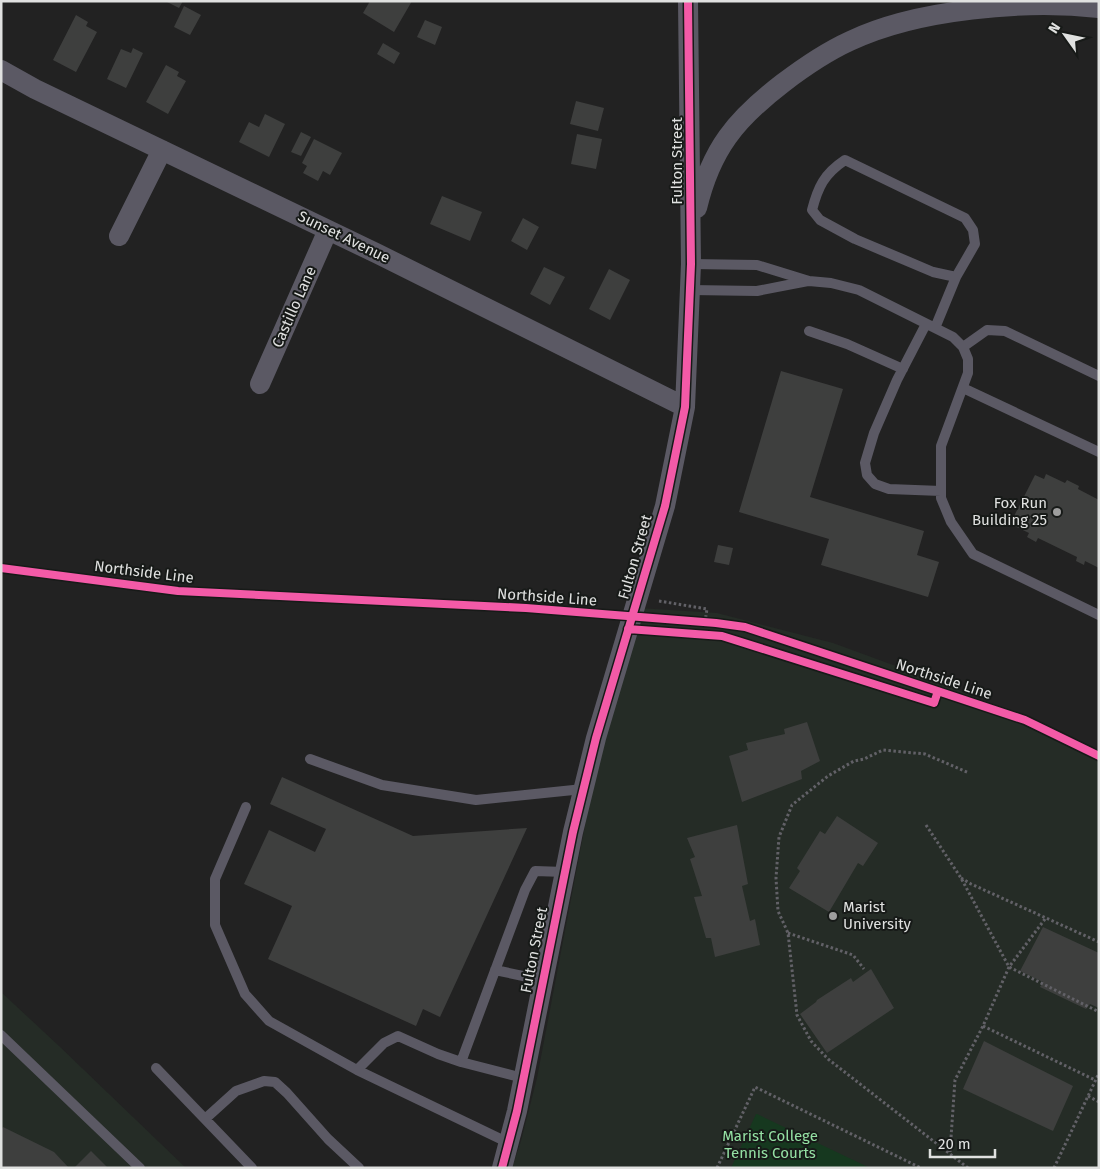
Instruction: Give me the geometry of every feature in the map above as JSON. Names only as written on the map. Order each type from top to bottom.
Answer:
[{"type":"street","name":"Fulton Street","points":[[502,1168],[523,1078],[564,872],[583,789],[614,674],[665,506],[685,407],[691,290],[688,1]]},
{"type":"street","points":[[1075,1],[1099,7]]},
{"type":"street","points":[[691,255],[695,219],[701,192],[719,148],[732,129],[769,94],[821,56],[851,40],[880,29],[947,14],[1017,6],[1099,7]]},
{"type":"street","name":"Sunset Avenue","points":[[1,70],[35,89],[328,230],[685,407]]},
{"type":"street","points":[[119,236],[162,150]]},
{"type":"street","name":"Castillo Lane","points":[[260,384],[328,230]]},
{"type":"lane","points":[[941,491],[889,489],[875,484],[867,474],[865,463],[874,433],[903,369],[930,326],[975,244],[973,230],[965,218],[844,160],[832,168],[818,188],[812,210],[820,220],[855,238],[933,272],[956,277]]},
{"type":"lane","points":[[691,255],[758,264],[809,281],[831,283],[859,290],[953,337],[963,347],[968,359],[968,373],[941,446],[941,498],[951,522],[972,554],[1099,615]]},
{"type":"lane","points":[[691,290],[757,291],[809,281]]},
{"type":"lane","points":[[963,347],[987,330],[1005,331],[1099,376]]},
{"type":"lane","points":[[809,331],[847,344],[903,369]]},
{"type":"lane","points":[[963,388],[1099,452]]},
{"type":"lane","points":[[310,759],[382,785],[476,800],[583,789]]},
{"type":"lane","points":[[246,806],[215,879],[215,925],[246,994],[269,1021],[357,1070],[509,1143]]},
{"type":"lane","points":[[461,1062],[525,890],[535,871],[564,872]]},
{"type":"lane","points":[[495,970],[542,980]]},
{"type":"lane","points":[[1,1035],[140,1168]]},
{"type":"lane","points":[[357,1070],[384,1044],[398,1036],[461,1062],[523,1078]]},
{"type":"lane","points":[[156,1068],[252,1168]]},
{"type":"lane","points":[[205,1119],[236,1091],[264,1081],[275,1082],[328,1139],[359,1168]]},
{"type":"path","points":[[638,597],[707,609],[705,622]]},
{"type":"path","points":[[695,621],[716,623]]},
{"type":"path","points":[[968,1168],[950,1152],[828,1059],[811,1041],[797,1015],[788,934],[778,911],[776,878],[779,837],[792,805],[828,776],[854,761],[864,759],[883,750],[925,754],[969,773]]},
{"type":"path","points":[[926,825],[961,878],[1009,967],[1099,1012]]},
{"type":"path","points":[[961,878],[1045,919],[1099,942]]},
{"type":"path","points":[[950,1152],[955,1080],[1009,967],[1045,919]]},
{"type":"path","points":[[788,934],[853,955],[864,969]]},
{"type":"path","points":[[982,1026],[1095,1080]]},
{"type":"path","points":[[1054,1168],[1099,1073]]},
{"type":"path","points":[[717,1168],[755,1087],[921,1168]]},
{"type":"path","points":[[1088,1096],[1099,1102]]},
{"type":"shaded area","name":"Marist University","points":[[639,608],[717,613],[833,643],[945,684],[1099,754],[1099,1168],[512,1168],[537,1078],[599,752]]},
{"type":"shaded area","points":[[1,992],[59,1046],[186,1168],[1,1168]]},
{"type":"green space","name":"Marist College Tennis Courts","points":[[757,1114],[870,1168],[731,1168]]},
{"type":"building","points":[[165,1],[183,1],[179,8]]},
{"type":"building","points":[[370,1],[412,1],[394,32],[363,13]]},
{"type":"building","points":[[184,6],[201,15],[190,35],[174,27]]},
{"type":"building","points":[[76,15],[88,22],[86,26],[97,32],[76,72],[53,60]]},
{"type":"building","points":[[425,20],[442,27],[435,45],[417,37]]},
{"type":"building","points":[[383,43],[400,53],[394,64],[377,54]]},
{"type":"building","points":[[133,48],[143,53],[126,88],[107,79],[121,49],[131,53]]},
{"type":"building","points":[[166,65],[179,72],[177,76],[186,81],[168,114],[146,102]]},
{"type":"building","points":[[576,101],[604,108],[598,131],[570,124]]},
{"type":"building","points":[[265,114],[285,124],[269,157],[239,142],[249,122],[259,127]]},
{"type":"building","points":[[301,132],[311,137],[301,156],[291,152]]},
{"type":"building","points":[[577,134],[602,139],[596,169],[571,164]]},
{"type":"building","points":[[314,139],[342,153],[330,175],[323,171],[318,181],[303,173],[307,166],[302,163]]},
{"type":"building","points":[[442,196],[482,212],[470,241],[430,224]]},
{"type":"building","points":[[523,218],[539,227],[527,250],[511,241]]},
{"type":"building","points":[[544,267],[565,277],[550,305],[530,294]]},
{"type":"building","points":[[609,269],[630,280],[610,320],[589,309]]},
{"type":"building","points":[[781,371],[843,389],[810,497],[924,531],[917,555],[939,562],[928,597],[821,565],[829,539],[739,512]]},
{"type":"building","name":"Fox Run Building 25","points":[[1046,474],[1065,483],[1067,480],[1079,486],[1078,489],[1099,500],[1099,568],[1085,561],[1084,565],[1076,561],[1077,557],[1038,538],[1036,542],[1027,537],[1029,533],[1010,524],[1035,475],[1044,479]]},
{"type":"building","points":[[718,545],[733,548],[729,565],[714,562]]},
{"type":"building","points":[[807,722],[820,761],[801,771],[802,779],[742,802],[729,756],[748,750],[746,743],[785,734],[784,729]]},
{"type":"building","points":[[282,777],[413,836],[527,828],[440,1017],[423,1009],[416,1026],[268,959],[292,906],[244,884],[269,830],[315,852],[326,829],[270,804]]},
{"type":"building","points":[[837,816],[878,843],[863,866],[858,863],[829,912],[789,888],[800,871],[797,868],[820,831],[825,834]]},
{"type":"building","points":[[737,825],[748,884],[742,886],[750,921],[755,919],[760,945],[715,957],[711,938],[706,938],[694,897],[702,896],[690,859],[695,857],[687,838]]},
{"type":"building","points":[[1043,927],[1099,953],[1099,1008],[1090,1004],[1086,1009],[1040,987],[1043,982],[1020,971]]},
{"type":"building","points":[[871,969],[894,1008],[827,1053],[800,1014],[817,1000],[851,978],[853,982]]},
{"type":"building","points":[[984,1041],[1073,1086],[1053,1131],[963,1089]]},
{"type":"building","points":[[3,1127],[54,1152],[69,1168],[1,1168],[1,1130]]},
{"type":"building","points":[[91,1151],[108,1168],[74,1168]]},
{"type":"cycle path","points":[[502,1168],[517,1111],[573,832],[596,738],[665,506],[685,407],[691,264],[688,1]]},
{"type":"cycle path","name":"Northside Line","points":[[1,568],[178,591],[526,608],[745,627],[1025,720],[1099,756]]},
{"type":"cycle path","name":"Northside Line","points":[[628,629],[722,636],[934,703],[938,691]]},
{"type":"place","name":"Fox Run Building 25","points":[[1057,512]]},
{"type":"place","name":"Marist University","points":[[833,916]]}]
